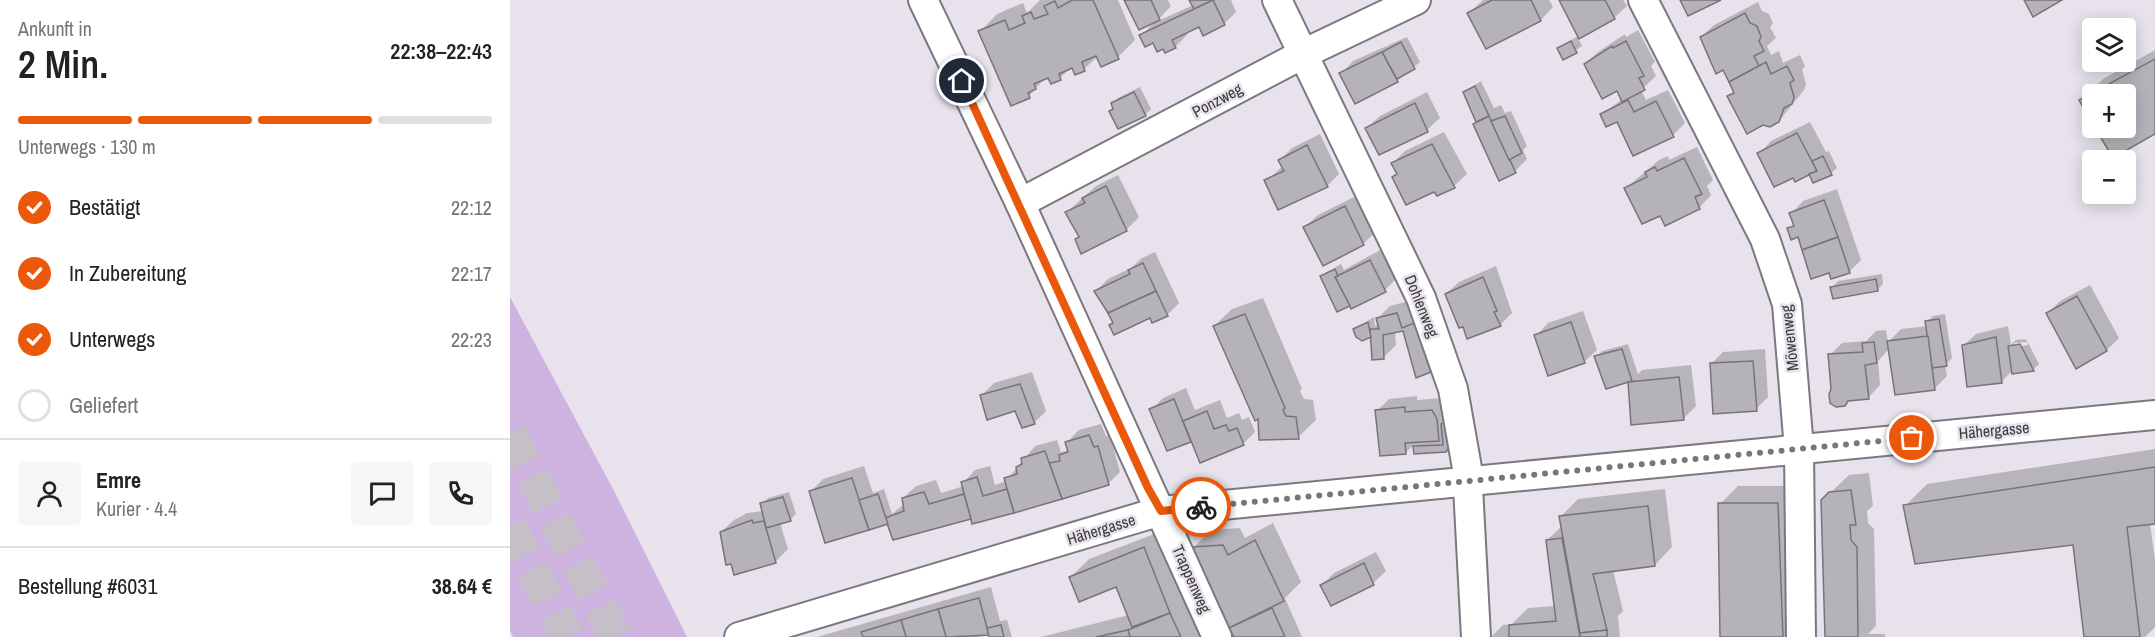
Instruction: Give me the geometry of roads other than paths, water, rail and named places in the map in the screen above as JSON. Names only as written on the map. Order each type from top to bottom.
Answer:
[{"type":"street","name":"Trappenweg","points":[[923,0],[1020,203],[1217,637]]},
{"type":"street","name":"Dohlenweg","points":[[1277,0],[1421,298],[1453,389],[1468,481],[1476,637]]},
{"type":"street","name":"Ponzweg","points":[[1020,203],[1303,54],[1416,0]]},
{"type":"street","name":"Möwenweg","points":[[1643,0],[1765,239],[1787,304],[1799,449],[1801,637]]},
{"type":"street","name":"Hähergasse","points":[[739,637],[1161,511],[2155,415]]},
{"type":"tunnel","points":[[510,433],[616,637]]},
{"type":"tunnel","points":[[510,526],[567,637]]}]
